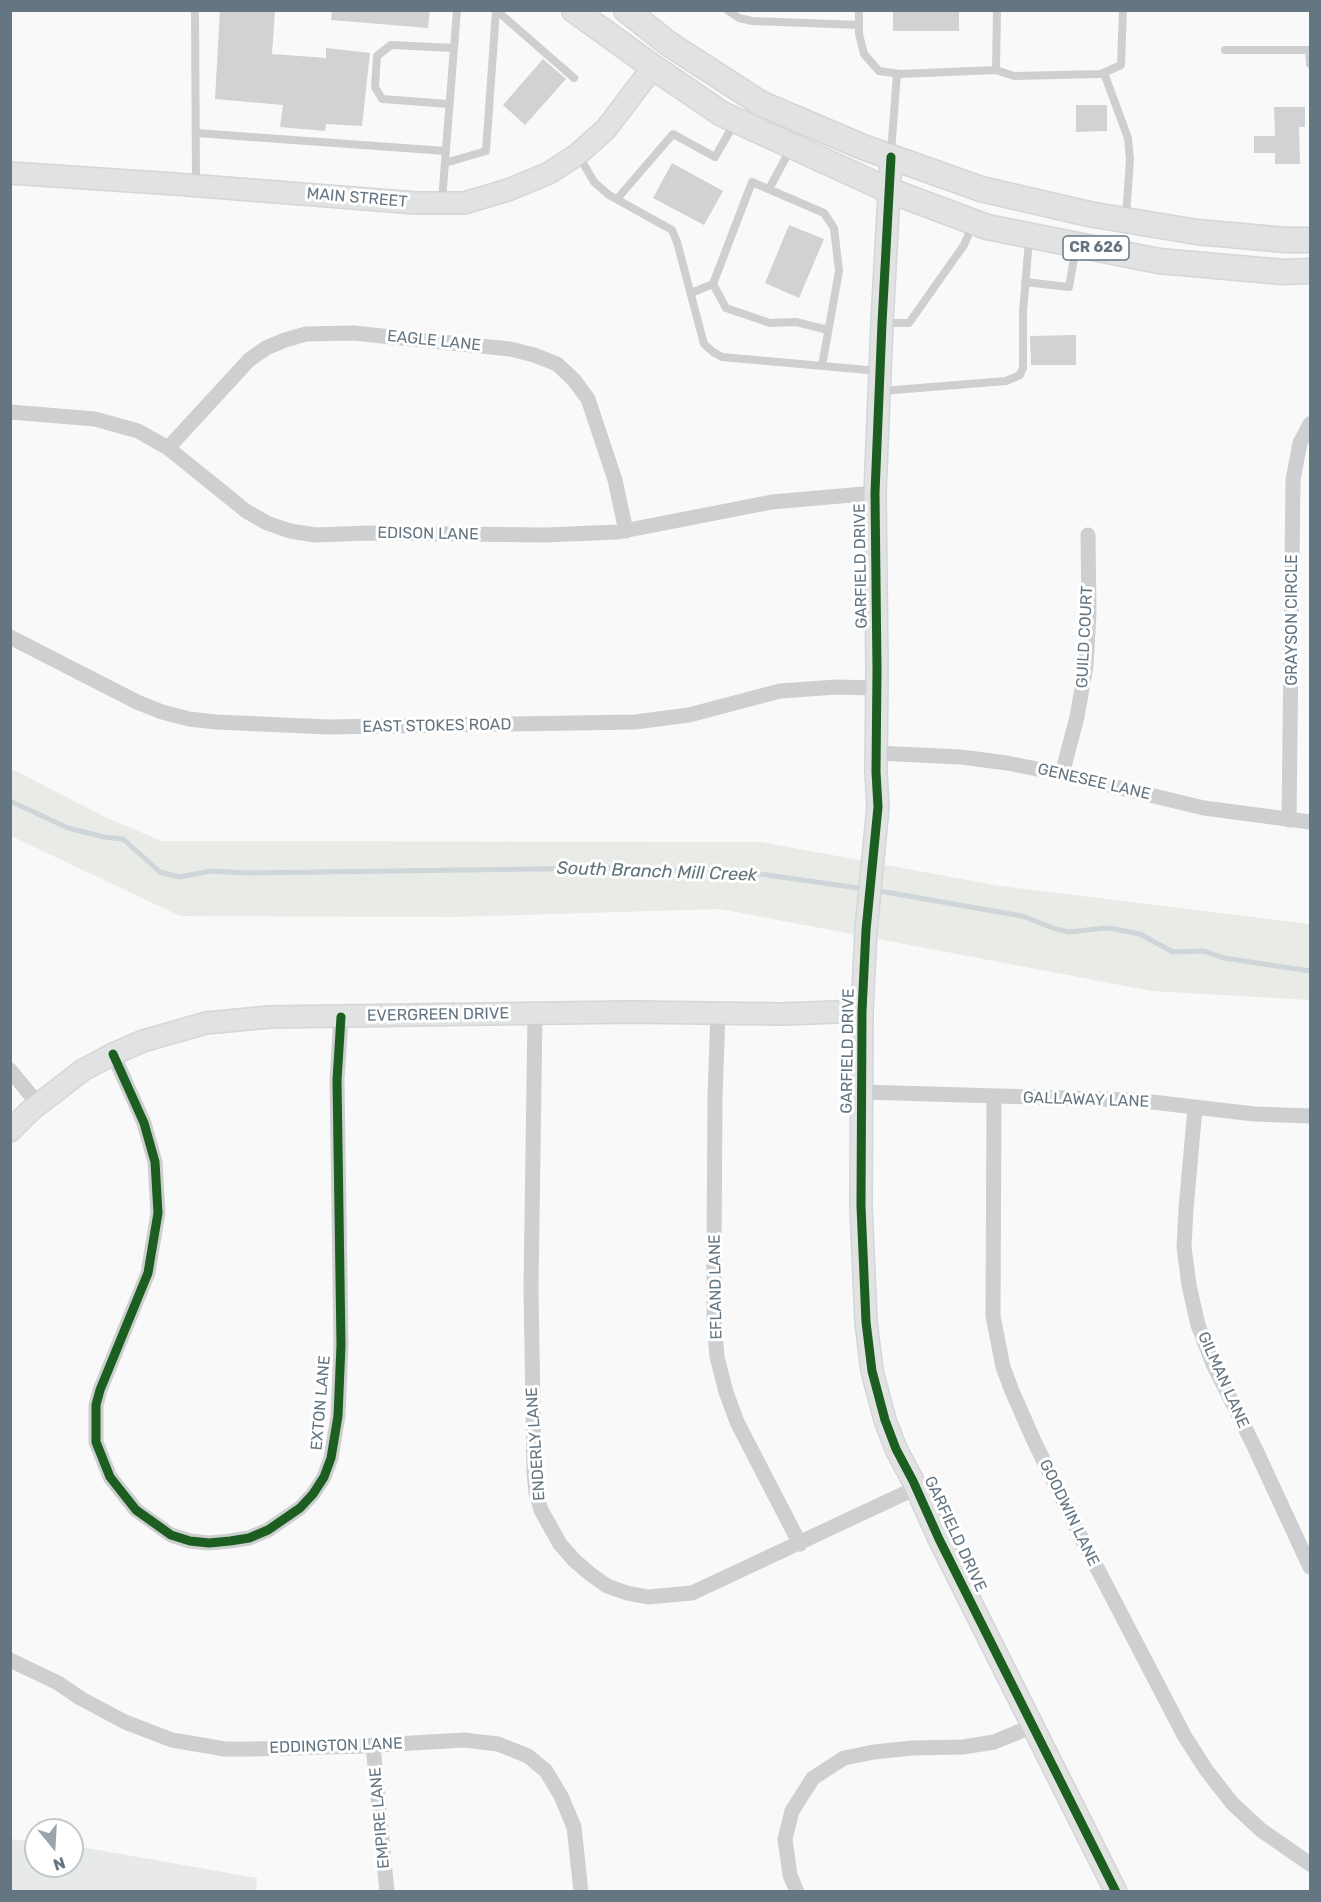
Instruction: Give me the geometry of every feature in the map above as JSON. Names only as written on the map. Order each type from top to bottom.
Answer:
[{"type":"main road","name":"CR 626","points":[[574,10],[722,114],[888,190],[987,227],[1159,261],[1283,272],[1311,271]]},
{"type":"main road","name":"CR 626","points":[[626,10],[669,44],[762,104],[891,157],[981,189],[1089,214],[1197,232],[1311,240]]},
{"type":"street","name":"MAIN STREET","points":[[10,173],[416,203],[464,203],[508,190],[549,173],[578,154],[606,129],[653,67]]},
{"type":"street","name":"GARFIELD DRIVE","points":[[891,157],[875,493],[878,807],[866,930],[862,1011],[861,1206],[866,1322],[872,1371],[885,1420],[896,1449],[1116,1892]]},
{"type":"street","name":"EAGLE LANE","points":[[168,448],[249,360],[266,348],[285,340],[306,334],[353,333],[510,349],[557,364],[574,380],[588,399],[615,480],[626,531]]},
{"type":"street","name":"EDISON LANE","points":[[10,412],[95,419],[138,431],[168,448],[246,511],[267,523],[290,531],[315,535],[368,533],[544,535],[626,531],[772,502],[875,493]]},
{"type":"street","name":"GRAYSON CIRCLE","points":[[1289,820],[1293,480],[1300,443],[1311,424]]},
{"type":"street","name":"GUILD COURT","points":[[1062,774],[1077,717],[1086,666],[1089,613],[1088,535]]},
{"type":"street","name":"EAST STOKES ROAD","points":[[10,637],[137,702],[162,712],[216,722],[328,727],[635,722],[689,715],[780,691],[837,687],[877,688]]},
{"type":"street","name":"GENESEE LANE","points":[[876,753],[1007,763],[1194,806],[1311,822]]},
{"type":"street","name":"EVERGREEN DRIVE","points":[[10,1131],[38,1104],[83,1070],[113,1054],[153,1038],[206,1023],[270,1017],[783,1014],[862,1011]]},
{"type":"street","name":"EFLAND LANE","points":[[718,1013],[714,1256],[714,1318],[717,1357],[737,1422],[800,1544]]},
{"type":"street","name":"ENDERLY LANE","points":[[535,1014],[531,1288],[532,1410],[536,1492],[549,1527],[573,1560],[607,1586],[627,1593],[648,1597],[692,1593],[916,1488]]},
{"type":"street","name":"EXTON LANE","points":[[113,1054],[144,1123],[155,1162],[158,1213],[148,1273],[100,1390],[96,1406],[96,1442],[110,1477],[136,1510],[171,1534],[190,1541],[209,1543],[249,1538],[268,1530],[300,1508],[314,1494],[331,1458],[338,1416],[341,1345],[337,1080],[341,1017]]},
{"type":"street","points":[[10,1070],[38,1104]]},
{"type":"street","name":"GALLAWAY LANE","points":[[862,1092],[1135,1100],[1195,1108],[1311,1116]]},
{"type":"street","name":"GOODWIN LANE","points":[[994,1096],[993,1316],[1003,1367],[1012,1391],[1087,1549],[1185,1737],[1207,1771],[1232,1803],[1261,1830],[1311,1864]]},
{"type":"street","name":"GILMAN LANE","points":[[1195,1108],[1184,1247],[1198,1325],[1213,1364],[1311,1567]]},
{"type":"street","name":"EDDINGTON LANE","points":[[10,1660],[58,1683],[80,1698],[125,1722],[172,1740],[225,1749],[279,1749],[465,1740],[498,1744],[528,1756],[546,1771],[561,1796],[574,1827],[581,1892]]},
{"type":"street","points":[[796,1892],[790,1875],[785,1839],[792,1811],[813,1778],[844,1758],[884,1751],[963,1747],[994,1742],[1033,1726]]},
{"type":"street","name":"EMPIRE LANE","points":[[373,1745],[387,1892]]},
{"type":"lane","points":[[195,10],[196,185]]},
{"type":"lane","points":[[441,203],[457,10]]},
{"type":"lane","points":[[727,10],[739,18],[752,21],[859,25]]},
{"type":"lane","points":[[859,10],[859,34],[864,54],[879,71],[897,74],[996,70],[1014,76],[1104,73],[1121,65],[1123,10]]},
{"type":"lane","points":[[996,70],[997,10]]},
{"type":"lane","points":[[496,11],[574,78]]},
{"type":"lane","points":[[445,163],[486,152],[496,11]]},
{"type":"lane","points":[[449,104],[382,99],[375,87],[377,56],[391,45],[454,48]]},
{"type":"lane","points":[[1225,50],[1309,50],[1311,64]]},
{"type":"lane","points":[[1104,73],[1128,138],[1130,159],[1126,220]]},
{"type":"lane","points":[[891,157],[897,74]]},
{"type":"lane","points":[[617,199],[673,134],[714,158],[737,120]]},
{"type":"lane","points":[[196,134],[446,151]]},
{"type":"lane","points":[[769,189],[792,146]]},
{"type":"lane","points":[[578,154],[594,182],[617,199],[672,230],[704,344],[722,357],[822,366],[880,381],[1006,381],[1020,375],[1023,368],[1025,282],[1030,235]]},
{"type":"lane","points":[[691,293],[713,284],[752,182],[824,213],[834,228],[839,271],[822,366]]},
{"type":"lane","points":[[882,323],[909,323],[964,245],[975,222]]},
{"type":"lane","points":[[1025,282],[1069,287],[1077,244]]},
{"type":"lane","points":[[713,284],[726,309],[770,323],[796,322],[828,330]]},
{"type":"shaded area","points":[[10,768],[107,818],[162,841],[761,842],[1000,886],[1310,924],[1310,1000],[1152,991],[720,909],[453,917],[180,916],[11,836]]},
{"type":"shaded area","points":[[11,1839],[24,1841],[24,1878],[84,1878],[84,1848],[257,1878],[256,1891],[11,1891]]},
{"type":"building","points":[[220,10],[275,10],[272,54],[326,58],[326,48],[370,53],[362,126],[326,124],[325,131],[280,127],[283,105],[215,99]]},
{"type":"building","points":[[332,10],[430,10],[428,28],[331,20]]},
{"type":"building","points":[[893,10],[959,10],[959,31],[893,31]]},
{"type":"building","points":[[543,59],[566,79],[525,125],[503,105]]},
{"type":"building","points":[[1076,105],[1107,105],[1107,131],[1076,132]]},
{"type":"building","points":[[1274,107],[1305,107],[1305,127],[1299,127],[1300,164],[1275,164],[1275,153],[1254,153],[1254,136],[1275,136]]},
{"type":"building","points":[[672,163],[723,191],[704,225],[653,198]]},
{"type":"building","points":[[789,225],[824,239],[799,298],[765,283]]},
{"type":"building","points":[[1076,335],[1076,365],[1031,365],[1030,336]]},
{"type":"waterway","name":"South Branch Mill Creek","points":[[10,801],[68,828],[123,839],[160,872],[179,877],[211,871],[247,873],[608,868],[760,874],[865,889]]},
{"type":"waterway","name":"South Branch Mill Creek","points":[[874,890],[1022,916],[1069,932],[1106,928],[1140,934],[1173,952],[1204,951],[1224,958],[1310,971]]},
{"type":"cycle path","points":[[891,157],[875,493],[878,807],[866,930],[862,1011],[861,1206],[866,1322],[872,1371],[885,1420],[896,1449],[1116,1892]]},
{"type":"cycle path","points":[[113,1054],[144,1123],[155,1162],[158,1213],[148,1273],[100,1390],[96,1405],[96,1442],[110,1477],[136,1510],[171,1535],[190,1541],[209,1543],[249,1538],[268,1530],[300,1508],[324,1477],[331,1458],[338,1416],[341,1345],[337,1080],[341,1017]]}]
